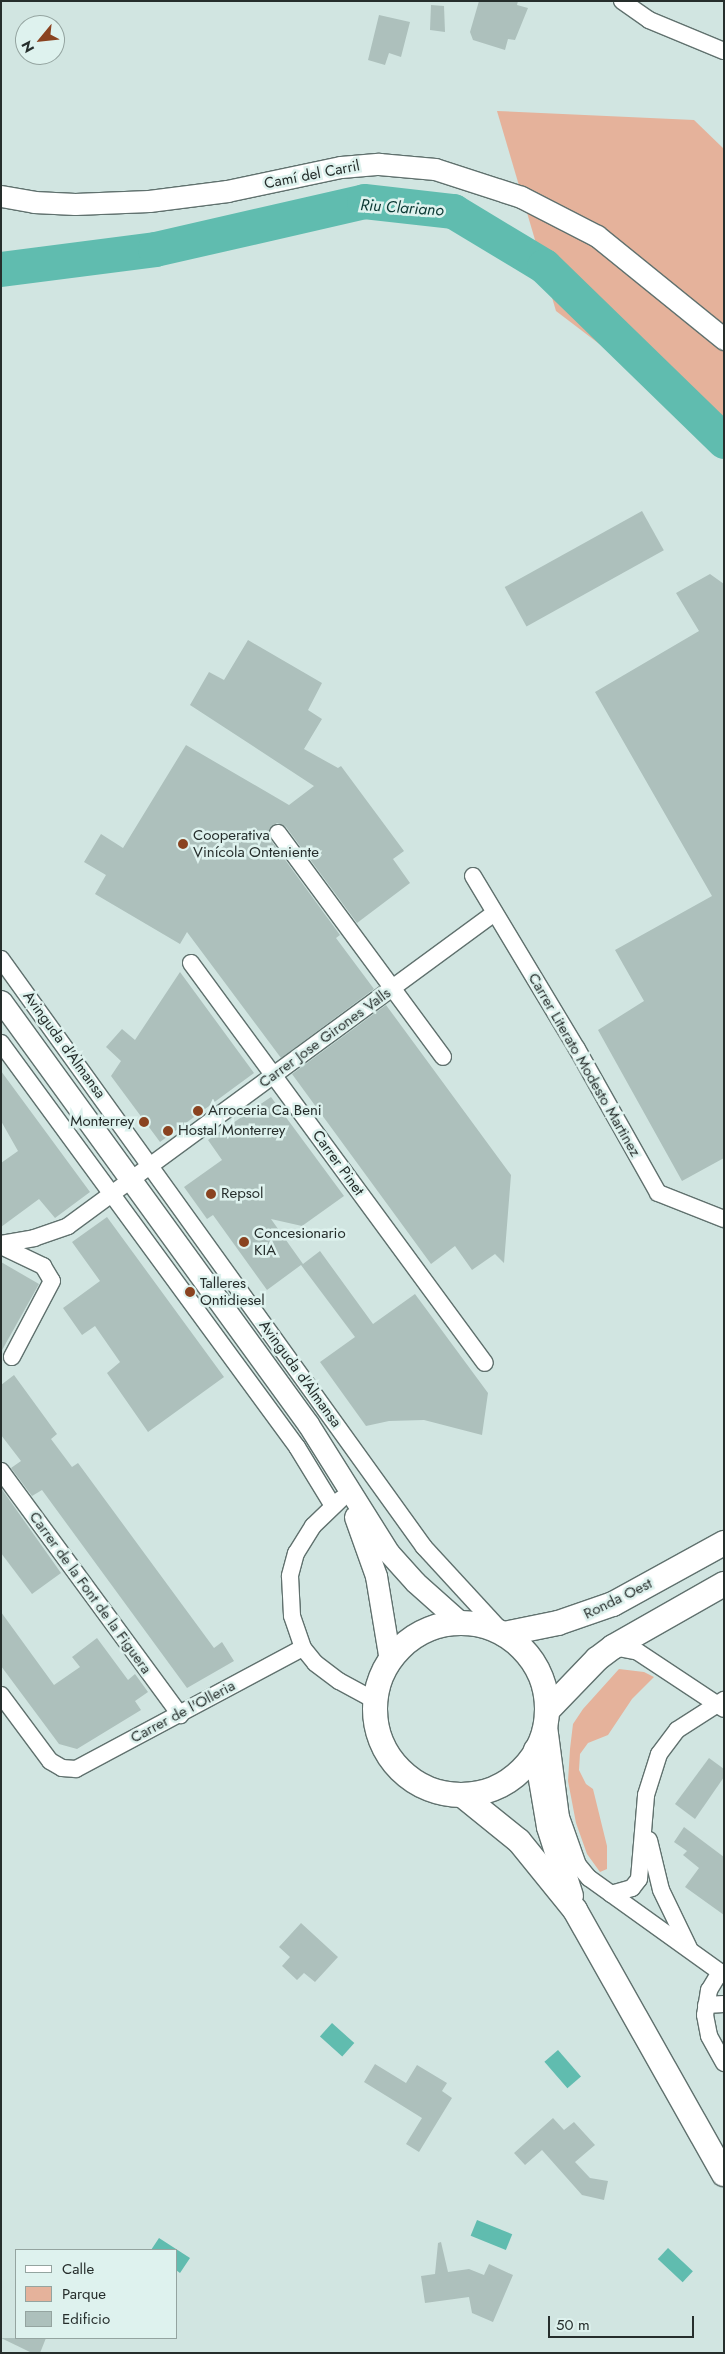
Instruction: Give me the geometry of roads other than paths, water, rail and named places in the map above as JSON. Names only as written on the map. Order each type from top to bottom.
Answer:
[{"type":"main road","name":"Ronda Oest","points":[[504,1634],[558,1623],[613,1604],[724,1543]]},
{"type":"main road","points":[[547,1711],[597,1659],[613,1647],[724,1584]]},
{"type":"main road","points":[[461,1622],[483,1625],[504,1634],[522,1648],[536,1666],[545,1688],[547,1711],[544,1731],[536,1750],[523,1769],[505,1783],[484,1792],[462,1795],[441,1792],[421,1784],[404,1772],[390,1756],[380,1737],[376,1701],[380,1680],[390,1661],[409,1640],[425,1631],[461,1622]]},
{"type":"main road","points":[[536,1750],[549,1827],[575,1910]]},
{"type":"main road","points":[[462,1795],[519,1841],[575,1910],[724,2174]]},
{"type":"street","points":[[622,1],[650,20],[724,51]]},
{"type":"street","name":"Camí del Carril","points":[[1,196],[34,202],[67,204],[150,201],[227,191],[341,167],[379,164],[435,169],[521,197],[597,236],[724,339]]},
{"type":"street","points":[[278,833],[443,1057]]},
{"type":"street","name":"Carrer Literato Modesto Martinez","points":[[473,876],[494,914],[577,1049],[658,1193],[724,1219]]},
{"type":"street","name":"Carrer Jose Girones Valls","points":[[1,1245],[62,1229],[152,1167],[494,914]]},
{"type":"street","name":"Avinguda d'Almansa","points":[[1,959],[424,1547],[504,1634]]},
{"type":"street","name":"Carrer Pinet","points":[[191,963],[485,1362]]},
{"type":"street","points":[[4,1006],[29,996]]},
{"type":"street","name":"Avinguda d'Almansa","points":[[4,1006],[308,1424],[342,1495],[376,1576],[390,1661]]},
{"type":"street","name":"Avinguda d'Almansa","points":[[1,1042],[114,1194],[297,1447],[342,1495],[400,1567],[461,1622]]},
{"type":"street","points":[[1,1245],[43,1266],[52,1281],[12,1357]]},
{"type":"street","name":"Carrer de la Font de la Figuera","points":[[1,1471],[180,1714]]},
{"type":"street","points":[[342,1495],[313,1526],[296,1553],[290,1576],[292,1616],[303,1648],[327,1673],[376,1701]]},
{"type":"street","points":[[613,1647],[638,1652],[721,1705]]},
{"type":"street","name":"Carrer de l'Olleria","points":[[1,1695],[50,1761],[62,1768],[76,1769],[303,1648]]},
{"type":"street","points":[[611,1894],[632,1888],[639,1879],[644,1814],[649,1781],[667,1741],[690,1720],[721,1705]]},
{"type":"street","points":[[547,1711],[556,1791],[569,1846],[589,1878],[722,1974],[709,1990],[706,2005],[709,2036],[724,2063]]},
{"type":"street","points":[[644,1814],[661,1890],[692,1953]]},
{"type":"street","points":[[706,2005],[724,2004]]},
{"type":"waterway","name":"Riu Clariano","points":[[1,269],[155,249],[364,201],[453,211],[544,266],[724,441]]},
{"type":"place","name":"Cooperativa Vinícola Onteniente","points":[[183,844]]},
{"type":"place","name":"Arroceria Ca Beni","points":[[198,1111]]},
{"type":"place","name":"Monterrey","points":[[144,1122]]},
{"type":"place","name":"Hostal Monterrey","points":[[168,1131]]},
{"type":"place","name":"Repsol","points":[[211,1194]]},
{"type":"place","name":"Concesionario KIA","points":[[244,1242]]},
{"type":"place","name":"Talleres Ontidiesel","points":[[190,1292]]}]
